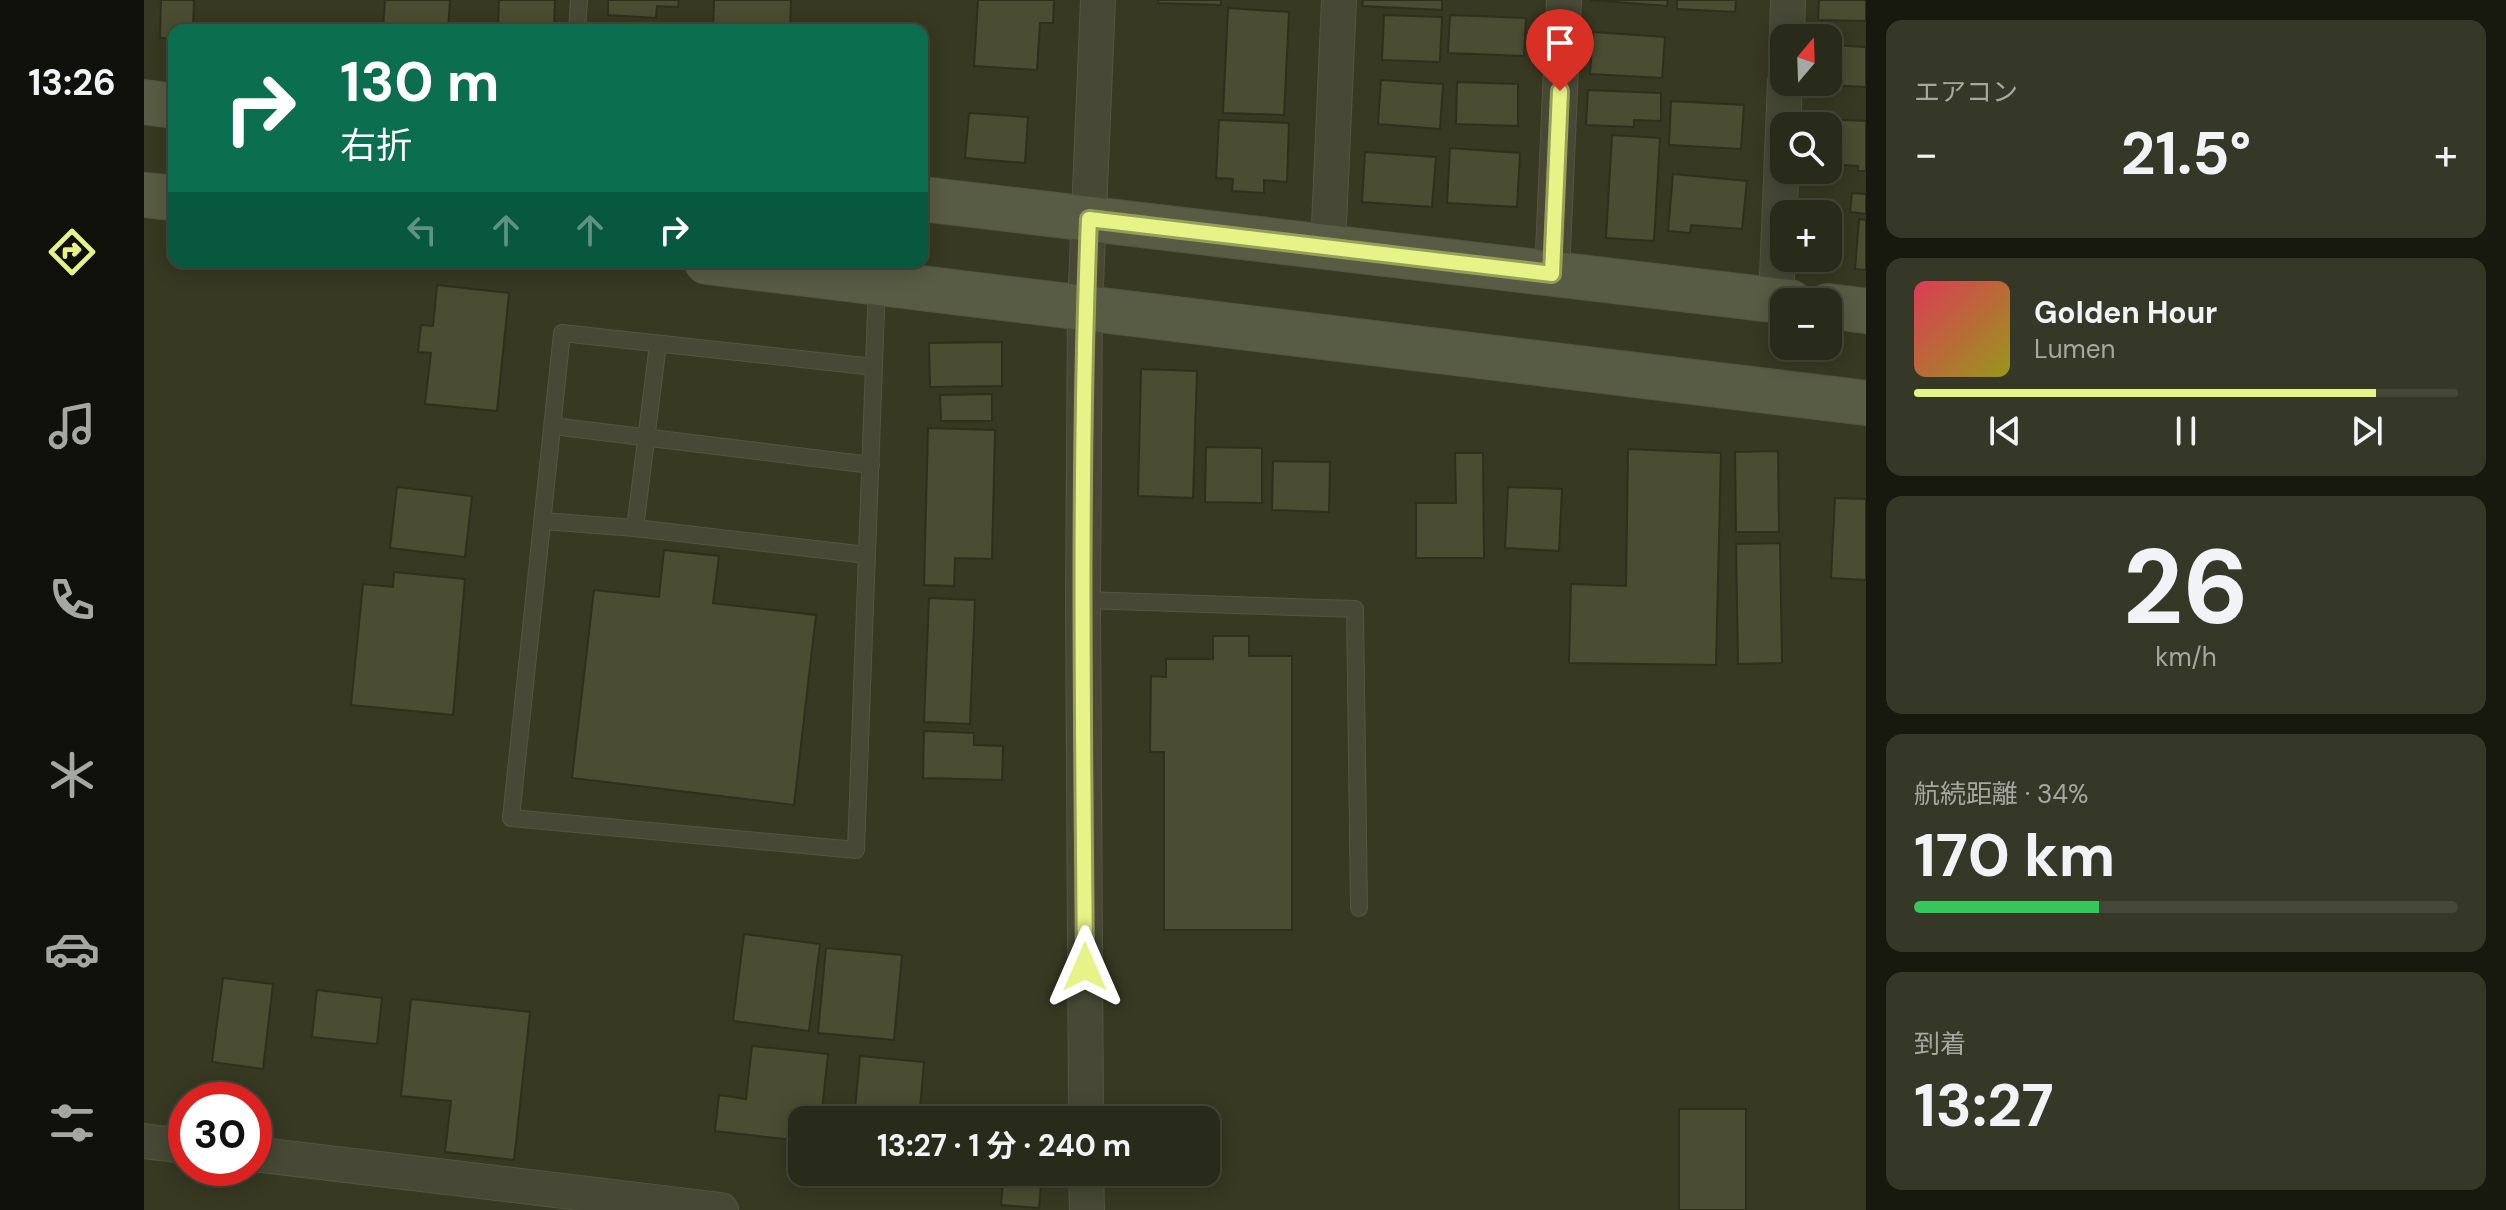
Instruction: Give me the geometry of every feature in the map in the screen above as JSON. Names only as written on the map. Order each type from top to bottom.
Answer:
[{"type":"street","points":[[1086,1106],[1085,307],[1098,0]]},
{"type":"street","points":[[1328,247],[1339,0]]},
{"type":"street","points":[[1552,274],[1564,0]]},
{"type":"street","points":[[1787,24],[1788,0]]},
{"type":"street","points":[[1783,288],[1785,96]]},
{"type":"street","points":[[144,102],[168,105]]},
{"type":"street","points":[[144,195],[168,197]]},
{"type":"street","points":[[928,200],[1770,299]]},
{"type":"street","points":[[758,268],[1866,403]]},
{"type":"street","points":[[1842,308],[1866,311]]},
{"type":"street","points":[[144,1141],[168,1144]]},
{"type":"street","points":[[272,1156],[721,1210]]},
{"type":"street","points":[[1086,1186],[1087,1210]]},
{"type":"lane","points":[[577,24],[579,0]]},
{"type":"lane","points":[[874,367],[562,333],[511,818],[856,850],[871,465],[877,282]]},
{"type":"lane","points":[[635,528],[658,344]]},
{"type":"lane","points":[[553,426],[871,465]]},
{"type":"lane","points":[[543,521],[635,528],[867,555]]},
{"type":"lane","points":[[1083,600],[1355,609],[1359,908]]},
{"type":"building","points":[[161,0],[194,0],[193,24],[168,24],[168,38],[160,38]]},
{"type":"building","points":[[385,0],[450,0],[448,24],[383,24]]},
{"type":"building","points":[[499,0],[555,0],[554,24],[498,24]]},
{"type":"building","points":[[608,0],[679,0],[678,7],[657,6],[656,18],[608,15]]},
{"type":"building","points":[[714,0],[791,0],[790,24],[713,24]]},
{"type":"building","points":[[978,0],[1054,0],[1053,23],[1040,23],[1037,70],[974,66]]},
{"type":"building","points":[[1158,0],[1221,0],[1221,5],[1158,3]]},
{"type":"building","points":[[1363,0],[1442,0],[1442,10],[1362,6]]},
{"type":"building","points":[[1590,0],[1668,0],[1667,6]]},
{"type":"building","points":[[1677,0],[1736,0],[1735,12],[1677,9]]},
{"type":"building","points":[[1819,0],[1866,0],[1866,21],[1818,20]]},
{"type":"building","points":[[1228,8],[1289,12],[1284,115],[1223,113]]},
{"type":"building","points":[[1384,15],[1442,17],[1440,62],[1382,60]]},
{"type":"building","points":[[1450,15],[1526,18],[1524,56],[1448,53]]},
{"type":"building","points":[[1593,32],[1665,37],[1662,78],[1590,74]]},
{"type":"building","points":[[1842,46],[1866,47],[1866,87],[1842,86]]},
{"type":"building","points":[[1381,80],[1443,84],[1440,129],[1378,124]]},
{"type":"building","points":[[1457,82],[1518,84],[1518,126],[1456,124]]},
{"type":"building","points":[[1588,90],[1661,93],[1661,121],[1634,120],[1634,127],[1586,125]]},
{"type":"building","points":[[1671,101],[1744,105],[1741,149],[1669,145]]},
{"type":"building","points":[[969,113],[1028,117],[1025,163],[965,158]]},
{"type":"building","points":[[1219,120],[1289,123],[1287,182],[1264,180],[1264,193],[1232,191],[1233,179],[1216,178]]},
{"type":"building","points":[[1842,120],[1866,121],[1866,171],[1858,171],[1858,166],[1842,165]]},
{"type":"building","points":[[1612,135],[1660,138],[1654,241],[1606,238]]},
{"type":"building","points":[[1450,148],[1520,153],[1517,207],[1447,203]]},
{"type":"building","points":[[1365,152],[1436,157],[1432,207],[1362,202]]},
{"type":"building","points":[[1673,174],[1747,181],[1742,229],[1691,225],[1690,233],[1668,231]]},
{"type":"building","points":[[1852,193],[1866,194],[1866,214],[1850,212]]},
{"type":"building","points":[[1859,219],[1866,220],[1866,270],[1855,269]]},
{"type":"building","points":[[437,285],[509,293],[497,411],[425,404],[431,353],[418,352],[421,325],[433,326]]},
{"type":"building","points":[[1002,342],[1002,386],[930,387],[929,343]]},
{"type":"building","points":[[1141,369],[1197,371],[1193,498],[1138,496]]},
{"type":"building","points":[[992,394],[992,421],[941,421],[940,395]]},
{"type":"building","points":[[928,428],[995,430],[992,559],[955,558],[954,586],[924,585]]},
{"type":"building","points":[[1206,447],[1262,448],[1262,503],[1205,502]]},
{"type":"building","points":[[1628,449],[1721,453],[1716,665],[1569,663],[1571,584],[1626,586]]},
{"type":"building","points":[[1778,451],[1779,532],[1736,532],[1735,452]]},
{"type":"building","points":[[1455,453],[1483,453],[1484,558],[1416,558],[1416,503],[1456,503]]},
{"type":"building","points":[[1273,461],[1330,462],[1329,512],[1272,510]]},
{"type":"building","points":[[397,487],[472,496],[465,557],[390,548]]},
{"type":"building","points":[[1508,487],[1562,489],[1559,551],[1505,548]]},
{"type":"building","points":[[1835,498],[1866,499],[1866,580],[1831,578]]},
{"type":"building","points":[[1780,543],[1782,663],[1738,664],[1736,544]]},
{"type":"building","points":[[664,550],[719,556],[713,603],[816,615],[794,805],[572,778],[594,590],[659,597]]},
{"type":"building","points":[[394,572],[465,579],[453,715],[351,705],[363,584],[393,587]]},
{"type":"building","points":[[929,598],[975,600],[970,724],[924,722]]},
{"type":"building","points":[[1213,636],[1249,636],[1249,656],[1292,656],[1292,930],[1164,930],[1164,752],[1150,752],[1151,676],[1166,677],[1166,659],[1213,659]]},
{"type":"building","points":[[924,731],[974,733],[974,745],[1003,746],[1002,780],[923,778]]},
{"type":"building","points":[[744,934],[820,944],[809,1031],[733,1021]]},
{"type":"building","points":[[826,948],[902,955],[894,1040],[818,1033]]},
{"type":"building","points":[[223,978],[273,984],[263,1069],[212,1062]]},
{"type":"building","points":[[317,990],[382,998],[377,1044],[312,1037]]},
{"type":"building","points":[[411,999],[530,1012],[514,1160],[445,1152],[451,1101],[401,1096]]},
{"type":"building","points":[[752,1046],[828,1054],[822,1106],[788,1106],[788,1139],[715,1131],[719,1095],[746,1099]]},
{"type":"building","points":[[860,1056],[924,1062],[920,1106],[855,1106]]},
{"type":"building","points":[[1679,1109],[1746,1109],[1746,1210],[1679,1210]]},
{"type":"building","points":[[1003,1186],[1041,1186],[1039,1208],[1001,1205]]},
{"type":"route","points":[[1085,967],[1083,600],[1085,307],[1089,219],[1552,274],[1560,91]]}]
